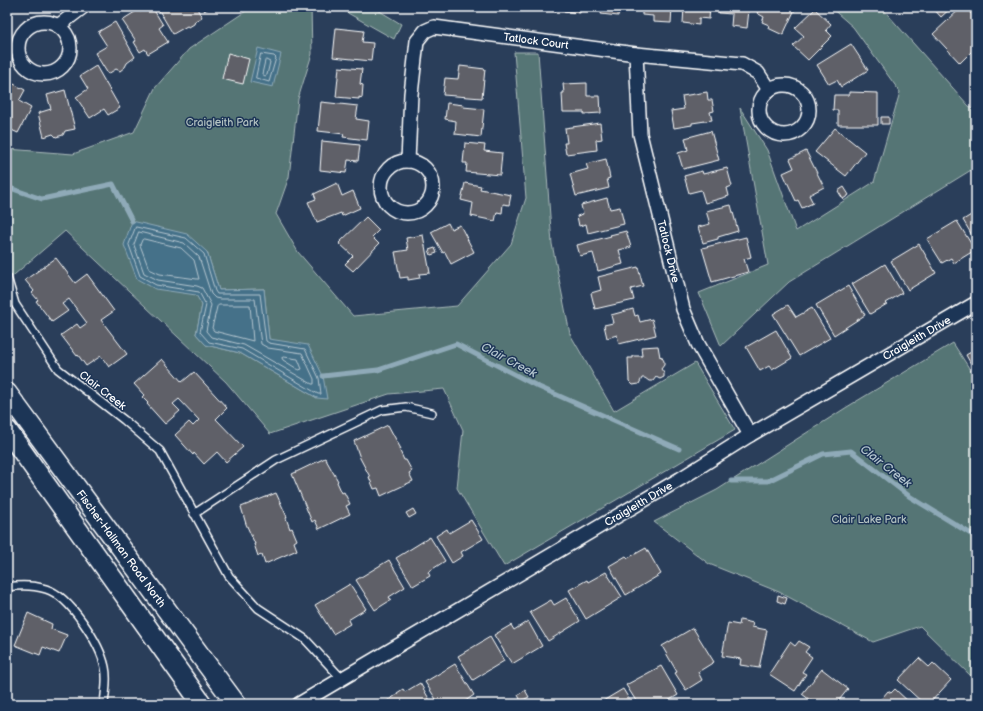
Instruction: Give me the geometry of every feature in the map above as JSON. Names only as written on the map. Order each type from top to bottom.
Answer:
[{"type":"main road","name":"Fischer-Hallman Road North","points":[[7,393],[236,704]]},
{"type":"main road","points":[[7,430],[202,704]]},
{"type":"street","points":[[58,26],[83,7]]},
{"type":"street","name":"Tatlock Court","points":[[408,161],[411,94],[417,41],[425,31],[434,27],[636,54],[742,64],[758,73],[769,90]]},
{"type":"street","name":"Tatlock Drive","points":[[636,54],[640,134],[683,309],[698,344],[750,434]]},
{"type":"street","points":[[408,161],[417,163],[425,168],[433,184],[432,195],[428,203],[421,209],[408,214],[392,209],[386,203],[380,186],[386,171],[393,165],[408,161]]},
{"type":"street","name":"Craigleith Drive","points":[[299,704],[673,483],[750,434],[976,303]]},
{"type":"lane","name":"Clair Creek","points":[[7,277],[15,304],[58,369],[124,420],[160,451],[229,576],[258,608],[305,640],[342,679]]},
{"type":"lane","points":[[194,514],[276,460],[382,410],[406,407],[432,413]]},
{"type":"lane","points":[[7,587],[26,585],[48,589],[65,601],[85,625],[100,651],[106,668],[107,682],[104,704]]},
{"type":"green space","name":"Craigleith Park","points":[[252,7],[311,7],[312,54],[298,99],[289,177],[276,214],[298,252],[353,316],[457,306],[511,244],[526,198],[514,52],[538,52],[552,244],[570,334],[614,411],[695,363],[735,430],[504,566],[457,488],[463,430],[444,389],[389,394],[270,434],[226,382],[65,231],[7,281],[7,149],[73,154],[134,132],[155,88],[189,49]],"holes":[[[207,252],[219,290],[264,289],[269,339],[317,398],[240,353],[206,345],[196,334],[202,305],[196,294]]]},
{"type":"green space","points":[[337,7],[373,7],[401,24],[394,39]]},
{"type":"green space","points":[[830,7],[881,7],[976,114],[976,167],[789,282],[721,346],[699,293],[768,265],[740,108],[767,150],[796,231],[874,182],[900,92],[853,27]]},
{"type":"green space","name":"Clair Lake Park","points":[[953,343],[976,379],[976,681],[920,626],[873,642],[779,592],[709,564],[654,522],[717,490],[847,407]]},
{"type":"water","points":[[258,48],[281,54],[273,87],[250,82]]},
{"type":"water","points":[[132,221],[187,234],[207,252],[219,290],[264,289],[269,339],[308,345],[323,376],[327,399],[317,398],[240,353],[206,345],[196,334],[202,305],[196,295],[155,289],[137,279],[124,245]]},
{"type":"building","points":[[148,7],[152,7],[163,25],[159,28],[168,42],[148,54],[145,49],[140,52],[134,42],[136,41],[122,20],[138,10],[140,12]]},
{"type":"building","points":[[157,7],[196,7],[202,17],[189,27],[187,26],[173,34]]},
{"type":"building","points":[[202,7],[211,7],[204,11]]},
{"type":"building","points":[[539,7],[556,7],[556,11],[539,9]]},
{"type":"building","points":[[564,7],[580,7],[580,13],[563,11]]},
{"type":"building","points":[[602,7],[619,7],[618,16],[601,14]]},
{"type":"building","points":[[642,7],[672,7],[671,23],[653,22],[653,16],[642,15]]},
{"type":"building","points":[[684,7],[710,7],[709,19],[699,18],[699,25],[683,23]]},
{"type":"building","points":[[719,7],[747,7],[747,10],[749,10],[747,28],[731,26],[732,14],[719,13]]},
{"type":"building","points":[[760,7],[796,7],[783,35],[768,28],[769,25],[762,22],[764,17],[757,13]]},
{"type":"building","points":[[932,7],[952,7],[941,17]]},
{"type":"building","points":[[962,7],[965,7],[976,19],[976,47],[960,63],[933,34]]},
{"type":"building","points":[[815,9],[831,24],[826,30],[832,36],[808,60],[793,46],[804,36],[795,28]]},
{"type":"building","points":[[115,22],[135,57],[120,71],[116,69],[108,74],[95,53],[107,46],[98,32]]},
{"type":"building","points":[[336,28],[364,31],[362,42],[373,43],[371,61],[333,57]]},
{"type":"building","points":[[851,44],[868,70],[841,87],[837,80],[829,84],[817,65]]},
{"type":"building","points":[[228,53],[249,59],[243,84],[222,79]]},
{"type":"building","points":[[96,66],[120,108],[108,115],[104,109],[90,118],[76,97],[88,89],[80,76]]},
{"type":"building","points":[[460,66],[485,69],[482,98],[443,95],[445,78],[458,79]]},
{"type":"building","points":[[339,67],[362,69],[360,84],[363,85],[362,98],[336,97]]},
{"type":"building","points":[[8,81],[25,90],[19,101],[31,108],[18,133],[7,128]]},
{"type":"building","points":[[587,83],[587,96],[600,96],[601,113],[584,114],[584,112],[563,112],[563,84]]},
{"type":"building","points":[[65,90],[75,129],[65,131],[63,135],[56,137],[53,134],[44,137],[38,113],[51,109],[47,95]]},
{"type":"building","points":[[707,92],[708,100],[712,100],[714,111],[710,112],[712,120],[674,128],[671,111],[684,109],[682,96]]},
{"type":"building","points":[[849,92],[878,93],[878,125],[838,125],[838,110],[833,110],[834,95],[849,95]]},
{"type":"building","points":[[321,102],[358,106],[356,119],[369,121],[367,140],[343,137],[344,134],[318,131]]},
{"type":"building","points":[[447,103],[464,105],[463,107],[484,109],[481,137],[455,134],[456,121],[445,119]]},
{"type":"building","points":[[881,117],[889,117],[889,124],[881,124]]},
{"type":"building","points":[[600,123],[602,139],[596,140],[597,150],[566,154],[564,143],[567,143],[565,128]]},
{"type":"building","points":[[835,128],[865,152],[846,176],[815,152]]},
{"type":"building","points":[[711,131],[719,160],[683,169],[678,153],[688,150],[685,138]]},
{"type":"building","points":[[322,141],[360,145],[358,161],[348,160],[346,173],[320,170]]},
{"type":"building","points":[[465,143],[485,145],[484,151],[502,153],[500,175],[466,172],[467,163],[463,163]]},
{"type":"building","points":[[806,151],[824,187],[809,195],[813,203],[802,208],[798,200],[796,201],[783,173],[794,168],[790,159]]},
{"type":"building","points":[[606,159],[610,178],[607,179],[609,188],[576,196],[570,174],[588,169],[586,164]]},
{"type":"building","points":[[727,168],[732,186],[727,188],[729,196],[705,203],[701,190],[689,193],[684,176],[702,171],[703,174]]},
{"type":"building","points":[[337,183],[342,196],[353,191],[360,208],[342,216],[341,213],[317,222],[308,202],[316,199],[314,194]]},
{"type":"building","points":[[465,183],[481,186],[480,189],[511,195],[509,205],[503,204],[502,213],[497,212],[495,221],[471,216],[473,203],[461,200]]},
{"type":"building","points":[[844,187],[849,195],[843,199],[838,191]]},
{"type":"building","points":[[607,198],[610,209],[620,207],[624,224],[588,233],[586,224],[579,226],[577,216],[583,214],[581,205]]},
{"type":"building","points":[[731,205],[738,231],[703,243],[698,227],[710,224],[706,211]]},
{"type":"building","points":[[976,212],[976,242],[963,220]]},
{"type":"building","points":[[366,217],[379,230],[372,237],[379,244],[353,271],[345,264],[353,256],[339,243]]},
{"type":"building","points":[[957,221],[975,250],[954,263],[951,258],[942,263],[927,239]]},
{"type":"building","points":[[448,223],[451,229],[460,225],[474,252],[451,264],[445,252],[443,253],[431,232]]},
{"type":"building","points":[[626,231],[631,247],[619,250],[623,264],[598,271],[593,253],[580,256],[577,245]]},
{"type":"building","points":[[423,235],[430,273],[419,274],[420,278],[408,280],[408,277],[400,278],[395,252],[408,250],[406,238]]},
{"type":"building","points":[[746,237],[751,257],[744,259],[748,272],[712,282],[702,248]]},
{"type":"building","points":[[919,244],[936,273],[908,290],[891,261]]},
{"type":"building","points":[[435,248],[437,253],[431,255],[429,250]]},
{"type":"building","points":[[56,258],[75,283],[87,274],[114,311],[101,320],[127,354],[109,367],[101,356],[86,366],[61,335],[77,324],[80,328],[87,323],[69,299],[62,304],[68,311],[52,322],[36,301],[38,300],[32,293],[34,291],[25,280]]},
{"type":"building","points":[[885,264],[902,293],[870,314],[852,284]]},
{"type":"building","points":[[638,267],[643,286],[631,289],[634,300],[595,309],[591,293],[601,290],[598,277]]},
{"type":"building","points":[[848,286],[865,315],[834,335],[816,305]]},
{"type":"building","points":[[788,305],[796,317],[812,308],[830,338],[799,356],[773,314]]},
{"type":"building","points":[[633,309],[635,316],[638,315],[640,322],[652,319],[656,335],[619,344],[617,335],[607,338],[604,325],[613,323],[611,315]]},
{"type":"building","points":[[776,330],[792,358],[772,370],[769,366],[760,371],[746,347]]},
{"type":"building","points":[[658,346],[660,357],[661,356],[664,361],[664,365],[661,369],[664,373],[664,377],[660,379],[656,377],[653,381],[642,378],[639,384],[633,385],[629,381],[628,358],[633,358],[633,356],[642,356],[641,347]]},
{"type":"building","points":[[976,349],[976,373],[966,355]]},
{"type":"building","points":[[162,359],[182,382],[194,372],[227,408],[216,419],[243,447],[226,462],[217,452],[204,464],[194,453],[193,455],[175,435],[189,422],[193,426],[199,420],[179,399],[173,404],[180,411],[165,424],[142,397],[144,395],[134,384]]},
{"type":"building","points":[[388,425],[401,449],[399,449],[404,460],[406,460],[412,471],[409,473],[413,481],[381,496],[378,488],[374,489],[354,441]]},
{"type":"building","points":[[325,458],[338,481],[337,482],[342,493],[344,492],[350,504],[346,506],[350,514],[319,529],[315,520],[312,522],[292,474]]},
{"type":"building","points":[[276,493],[287,517],[286,518],[290,529],[292,528],[297,540],[294,542],[297,550],[265,564],[262,555],[258,556],[241,507]]},
{"type":"building","points":[[413,509],[416,514],[409,518],[406,513]]},
{"type":"building","points":[[471,520],[483,539],[461,552],[463,556],[452,563],[436,536],[447,529],[449,533]]},
{"type":"building","points":[[430,537],[445,561],[428,572],[430,576],[413,586],[396,558]]},
{"type":"building","points":[[646,548],[661,574],[626,595],[609,566],[626,556],[628,558]]},
{"type":"building","points":[[389,560],[405,587],[389,597],[391,600],[375,610],[356,580]]},
{"type":"building","points":[[606,572],[622,597],[586,619],[569,590]]},
{"type":"building","points":[[350,584],[366,609],[348,620],[350,624],[333,634],[315,605]]},
{"type":"building","points":[[778,595],[787,598],[785,604],[777,601]]},
{"type":"building","points":[[566,598],[580,621],[548,641],[530,612],[551,600],[554,605]]},
{"type":"building","points":[[28,613],[52,624],[51,629],[67,635],[59,653],[43,647],[40,655],[15,645]]},
{"type":"building","points":[[740,620],[753,623],[752,627],[767,630],[759,668],[740,665],[741,659],[722,656],[728,623],[739,625]]},
{"type":"building","points":[[528,621],[542,646],[512,664],[494,635],[511,625],[514,630]]},
{"type":"building","points":[[693,628],[714,662],[698,672],[702,680],[686,690],[675,673],[677,672],[662,646]]},
{"type":"building","points":[[7,635],[9,660],[7,660]]},
{"type":"building","points":[[490,637],[504,661],[473,680],[458,656]]},
{"type":"building","points":[[799,641],[809,647],[805,652],[812,657],[802,672],[806,674],[795,691],[769,674],[790,642],[795,646]]},
{"type":"building","points":[[919,658],[929,667],[933,663],[951,680],[929,704],[924,704],[898,680]]},
{"type":"building","points":[[455,664],[474,695],[461,704],[439,704],[425,682]]},
{"type":"building","points":[[661,666],[678,695],[663,704],[638,704],[626,685]]},
{"type":"building","points":[[822,669],[848,689],[836,704],[813,704],[814,703],[802,694]]},
{"type":"building","points":[[420,683],[432,704],[389,704],[387,701],[403,689],[405,692]]},
{"type":"building","points":[[623,689],[632,704],[598,704]]},
{"type":"building","points":[[895,689],[911,704],[877,704],[888,691],[891,693]]},
{"type":"building","points":[[525,690],[529,697],[521,701],[518,695]]},
{"type":"waterway","name":"Clair Creek","points":[[7,187],[42,199],[113,184],[132,221]]},
{"type":"waterway","name":"Clair Creek","points":[[323,376],[378,370],[456,344],[539,387],[679,449]]},
{"type":"waterway","name":"Clair Creek","points":[[731,481],[768,481],[823,454],[851,451],[909,496],[976,537]]}]
